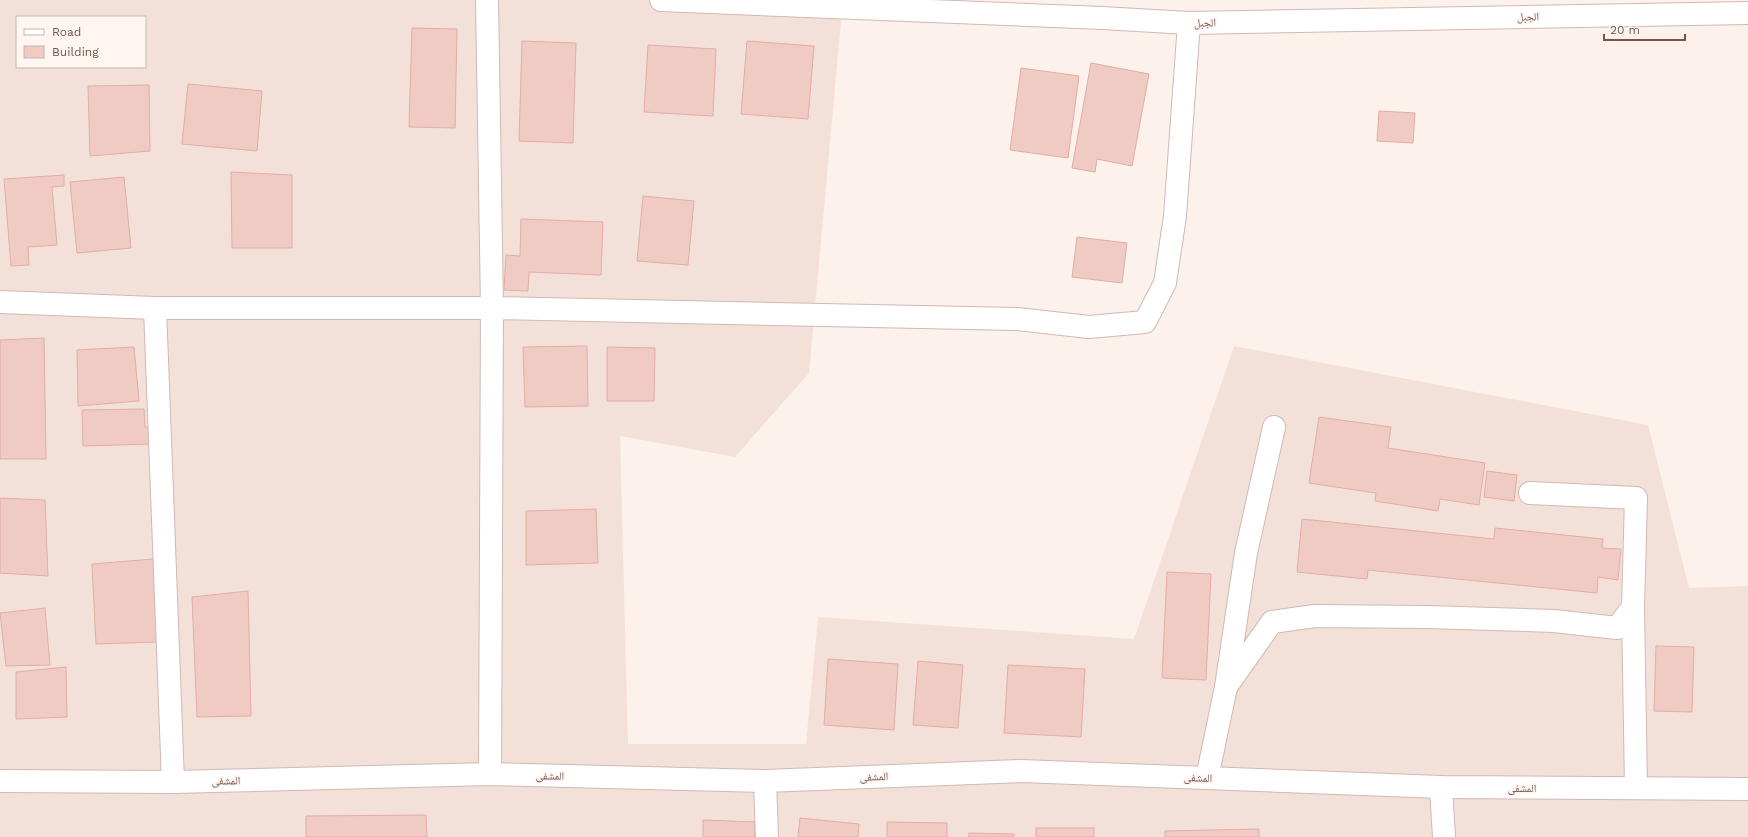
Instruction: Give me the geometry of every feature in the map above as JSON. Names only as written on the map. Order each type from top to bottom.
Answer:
[{"type":"street","points":[[487,0],[492,308],[490,774]]},
{"type":"street","name":"الجبل","points":[[662,0],[1102,18],[1189,23],[1748,13]]},
{"type":"street","points":[[0,302],[155,308],[492,308],[1017,319],[1089,327],[1145,322],[1165,283],[1175,216],[1189,23]]},
{"type":"street","points":[[155,308],[173,782]]},
{"type":"street","points":[[1207,778],[1226,687],[1246,553],[1274,427]]},
{"type":"street","points":[[1530,493],[1636,498],[1633,607],[1636,788]]},
{"type":"street","points":[[1226,687],[1272,622],[1315,616],[1427,617],[1554,621],[1617,628],[1633,607]]},
{"type":"street","name":"المشفى","points":[[0,781],[173,782],[490,774],[765,781],[1021,771],[1441,787],[1748,789]]},
{"type":"street","points":[[765,781],[767,837]]},
{"type":"street","points":[[1441,787],[1444,837]]},
{"type":"shaded area","points":[[0,0],[843,0],[809,373],[735,457],[620,436],[628,744],[806,744],[818,617],[1134,639],[1234,346],[1648,425],[1689,588],[1748,586],[1748,837],[0,837]]},
{"type":"building","points":[[412,28],[457,29],[455,128],[409,127]]},
{"type":"building","points":[[522,41],[576,43],[573,143],[519,141]]},
{"type":"building","points":[[747,41],[814,46],[808,119],[741,114]]},
{"type":"building","points":[[648,45],[716,49],[713,116],[644,112]]},
{"type":"building","points":[[1091,63],[1149,74],[1132,166],[1097,159],[1095,172],[1072,168]]},
{"type":"building","points":[[1021,68],[1079,76],[1068,158],[1010,150]]},
{"type":"building","points":[[188,84],[262,91],[257,151],[182,144]]},
{"type":"building","points":[[149,85],[150,151],[90,156],[88,86]]},
{"type":"building","points":[[1379,111],[1415,113],[1413,143],[1377,141]]},
{"type":"building","points":[[231,172],[292,175],[292,248],[232,248]]},
{"type":"building","points":[[64,175],[64,186],[52,187],[57,245],[28,247],[29,265],[11,266],[4,179]]},
{"type":"building","points":[[124,177],[131,248],[77,253],[70,182]]},
{"type":"building","points":[[643,196],[694,201],[688,265],[637,261]]},
{"type":"building","points":[[521,219],[603,222],[601,275],[529,272],[528,291],[504,290],[506,255],[520,256]]},
{"type":"building","points":[[1077,237],[1127,243],[1122,283],[1072,277]]},
{"type":"building","points":[[44,338],[46,459],[0,459],[0,340]]},
{"type":"building","points":[[587,346],[588,406],[525,407],[523,347]]},
{"type":"building","points":[[134,347],[139,401],[78,406],[77,350]]},
{"type":"building","points":[[607,347],[655,348],[654,401],[607,401]]},
{"type":"building","points":[[144,409],[145,427],[150,427],[151,444],[83,446],[82,410]]},
{"type":"building","points":[[1319,417],[1391,427],[1388,448],[1485,463],[1479,505],[1440,499],[1438,511],[1375,501],[1376,493],[1309,483]]},
{"type":"building","points":[[1487,471],[1517,475],[1514,501],[1484,497]]},
{"type":"building","points":[[0,498],[45,500],[48,576],[0,573]]},
{"type":"building","points":[[596,509],[598,563],[526,565],[526,511]]},
{"type":"building","points":[[1302,519],[1494,539],[1495,528],[1603,539],[1602,548],[1621,549],[1618,580],[1598,577],[1597,593],[1368,570],[1367,579],[1297,572]]},
{"type":"building","points":[[153,559],[158,642],[96,644],[92,564]]},
{"type":"building","points":[[1167,572],[1211,574],[1206,680],[1162,678]]},
{"type":"building","points":[[248,591],[251,716],[197,717],[192,597]]},
{"type":"building","points":[[45,608],[50,665],[6,666],[0,613]]},
{"type":"building","points":[[1656,646],[1694,647],[1692,712],[1654,711]]},
{"type":"building","points":[[828,659],[898,664],[894,730],[824,725]]},
{"type":"building","points":[[918,661],[963,665],[958,728],[913,725]]},
{"type":"building","points":[[1008,665],[1085,669],[1081,737],[1004,733]]},
{"type":"building","points":[[66,667],[67,717],[16,719],[16,672]]},
{"type":"building","points":[[426,815],[427,837],[306,837],[306,816]]},
{"type":"building","points":[[800,818],[859,824],[858,837],[798,837]]},
{"type":"building","points":[[703,820],[755,822],[755,837],[703,837]]},
{"type":"building","points":[[887,822],[947,823],[947,837],[887,837]]},
{"type":"building","points":[[1036,828],[1094,828],[1094,837],[1036,837]]},
{"type":"building","points":[[1259,829],[1259,837],[1165,837],[1165,831]]},
{"type":"building","points":[[969,833],[1014,834],[1014,837],[969,837]]}]
